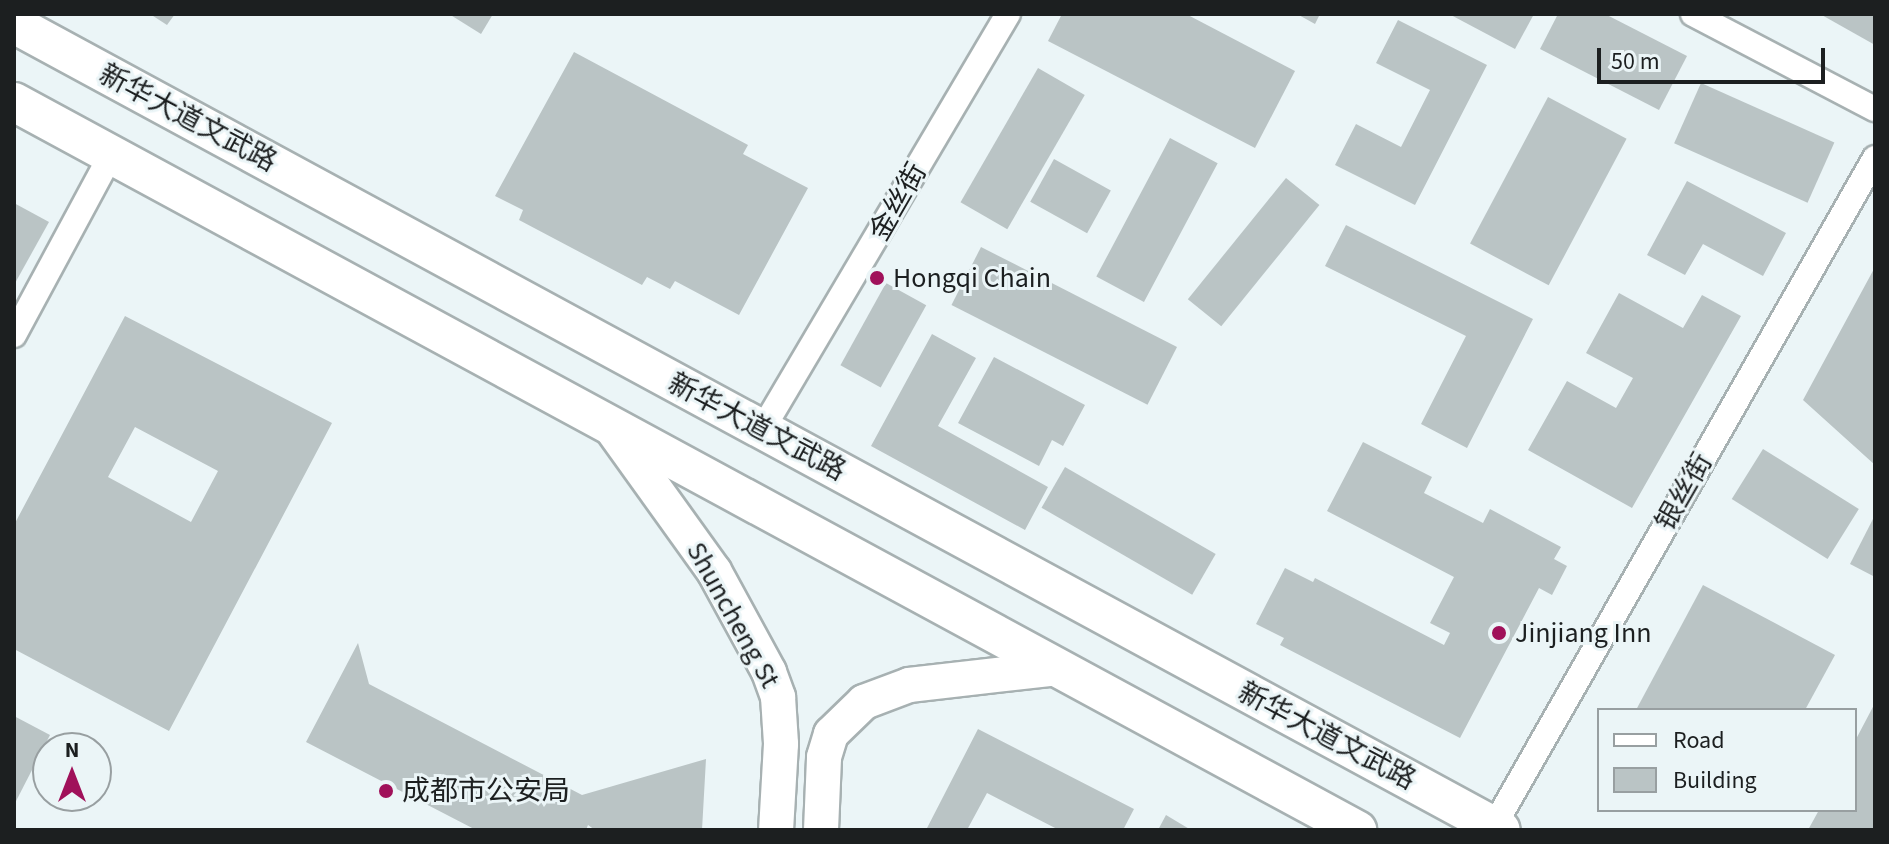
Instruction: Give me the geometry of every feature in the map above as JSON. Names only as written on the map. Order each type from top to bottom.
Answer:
[{"type":"main road","name":"新华大道文武路","points":[[14,24],[1497,828]]},
{"type":"main road","points":[[14,102],[1357,830]]},
{"type":"main road","name":"Shuncheng St","points":[[609,425],[714,571],[769,672],[778,697],[781,744],[776,830]]},
{"type":"main road","points":[[821,830],[824,757],[831,734],[864,702],[909,685],[1058,668]]},
{"type":"street","name":"金丝街","points":[[762,430],[1008,14]]},
{"type":"street","points":[[1693,14],[1875,109]]},
{"type":"street","points":[[14,335],[111,155]]},
{"type":"street","name":"银丝街","points":[[1497,828],[1875,158]]},
{"type":"building","points":[[150,14],[175,14],[167,25]]},
{"type":"building","points":[[449,14],[493,14],[481,34]]},
{"type":"building","points":[[1062,14],[1186,14],[1295,71],[1255,148],[1048,41]]},
{"type":"building","points":[[1297,14],[1320,14],[1315,24]]},
{"type":"building","points":[[1449,14],[1534,14],[1515,49]]},
{"type":"building","points":[[1558,14],[1605,14],[1687,56],[1659,110],[1540,49]]},
{"type":"building","points":[[1820,14],[1875,14],[1875,45]]},
{"type":"building","points":[[1398,20],[1487,65],[1415,205],[1335,165],[1356,124],[1401,147],[1430,90],[1376,63]]},
{"type":"building","points":[[574,52],[748,145],[743,154],[808,188],[739,315],[675,281],[670,289],[647,277],[642,285],[519,220],[523,210],[495,196]]},
{"type":"building","points":[[1038,68],[1085,95],[1007,229],[960,202]]},
{"type":"building","points":[[1701,83],[1834,142],[1808,203],[1674,143]]},
{"type":"building","points":[[1548,97],[1627,139],[1549,285],[1470,244]]},
{"type":"building","points":[[1170,138],[1218,163],[1144,302],[1096,277]]},
{"type":"building","points":[[1054,159],[1111,191],[1087,233],[1030,202]]},
{"type":"building","points":[[1286,178],[1319,205],[1221,326],[1188,299]]},
{"type":"building","points":[[1687,181],[1786,233],[1763,276],[1703,244],[1685,275],[1647,255]]},
{"type":"building","points":[[14,203],[49,222],[14,285]]},
{"type":"building","points":[[1346,225],[1533,319],[1467,448],[1421,424],[1466,336],[1325,266]]},
{"type":"building","points":[[981,247],[1177,347],[1148,405],[951,305]]},
{"type":"building","points":[[1875,267],[1873,365],[1875,465],[1803,400]]},
{"type":"building","points":[[886,283],[926,305],[881,388],[840,365]]},
{"type":"building","points":[[1619,293],[1683,328],[1702,295],[1741,316],[1632,508],[1528,450],[1567,381],[1616,408],[1633,378],[1586,353]]},
{"type":"building","points":[[125,316],[332,423],[169,731],[14,649],[14,525]],"holes":[[[135,427],[218,471],[191,522],[108,477]]]},
{"type":"building","points":[[932,334],[976,358],[938,426],[1048,487],[1025,530],[871,446]]},
{"type":"building","points":[[994,357],[1085,405],[1063,446],[1052,440],[1039,466],[958,423]]},
{"type":"building","points":[[1363,442],[1432,477],[1424,493],[1483,523],[1490,509],[1561,547],[1554,559],[1567,566],[1552,595],[1539,588],[1460,738],[1280,645],[1284,638],[1256,624],[1285,568],[1313,582],[1315,578],[1444,645],[1450,633],[1430,623],[1454,577],[1327,511]]},
{"type":"building","points":[[1763,449],[1859,509],[1828,559],[1732,499]]},
{"type":"building","points":[[1065,467],[1216,554],[1192,595],[1042,508]]},
{"type":"building","points":[[1875,515],[1875,577],[1850,564]]},
{"type":"building","points":[[1703,585],[1835,655],[1806,708],[1637,708]]},
{"type":"building","points":[[358,643],[369,684],[582,795],[706,759],[702,830],[595,830],[588,825],[586,830],[476,830],[306,742]]},
{"type":"building","points":[[1875,703],[1875,830],[1808,830],[1818,812],[1857,812],[1857,737]]},
{"type":"building","points":[[14,716],[44,732],[32,732],[32,770],[14,805]]},
{"type":"building","points":[[978,729],[1134,809],[1123,830],[1059,830],[987,793],[967,830],[926,830]]},
{"type":"building","points":[[1166,815],[1191,830],[1158,830]]},
{"type":"place","name":"Hongqi Chain","points":[[877,278]]},
{"type":"place","name":"Jinjiang Inn","points":[[1499,633]]},
{"type":"place","name":"成都市公安局","points":[[386,791]]}]
